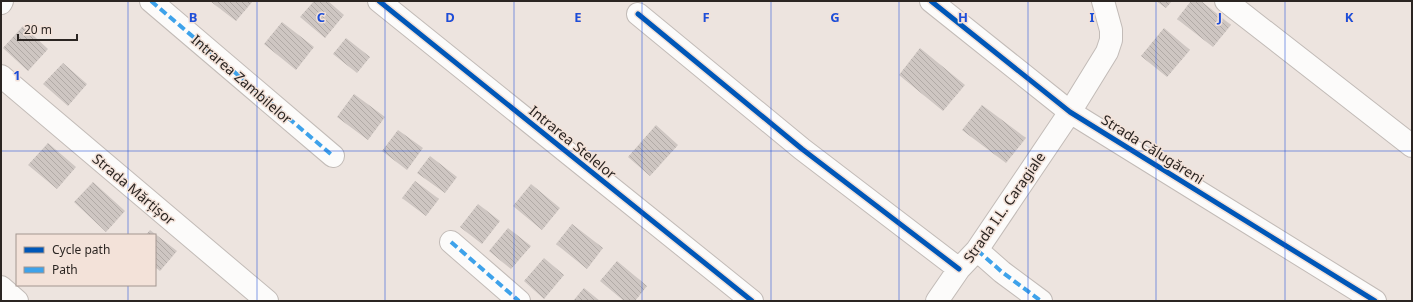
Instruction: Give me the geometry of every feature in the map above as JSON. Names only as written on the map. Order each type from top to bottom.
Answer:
[{"type":"street","name":"Intrarea Zambilelor","points":[[152,1],[333,156]]},
{"type":"street","name":"Intrarea Stelelor","points":[[380,1],[752,301]]},
{"type":"street","name":"Strada Călugăreni","points":[[931,1],[1070,112],[1375,301]]},
{"type":"street","name":"Strada I.L. Caragiale","points":[[937,301],[959,269],[977,250],[1070,112],[1107,52],[1111,40],[1109,19],[1103,1]]},
{"type":"street","points":[[1226,1],[1412,146]]},
{"type":"street","points":[[638,14],[802,149],[959,269]]},
{"type":"street","name":"Strada Mărțișor","points":[[1,76],[267,301]]},
{"type":"street","points":[[451,242],[519,301]]},
{"type":"street","points":[[977,250],[1002,272],[1041,301]]},
{"type":"street","points":[[1,287],[17,301]]},
{"type":"building","points":[[210,1],[253,1],[236,21]]},
{"type":"building","points":[[314,1],[328,1],[344,15],[325,38],[300,17]]},
{"type":"building","points":[[1156,1],[1172,1],[1166,8]]},
{"type":"building","points":[[1191,1],[1201,1],[1231,25],[1213,47],[1177,19]]},
{"type":"building","points":[[282,22],[314,47],[296,70],[264,44]]},
{"type":"building","points":[[23,26],[48,49],[28,71],[3,48]]},
{"type":"building","points":[[1164,28],[1190,50],[1167,77],[1141,56]]},
{"type":"building","points":[[346,38],[370,57],[357,73],[333,54]]},
{"type":"building","points":[[920,48],[965,85],[943,111],[899,75]]},
{"type":"building","points":[[63,63],[87,84],[68,106],[43,84]]},
{"type":"building","points":[[354,94],[385,117],[368,140],[337,117]]},
{"type":"building","points":[[982,105],[1026,138],[1006,163],[962,130]]},
{"type":"building","points":[[656,125],[678,145],[650,176],[628,157]]},
{"type":"building","points":[[398,130],[423,148],[407,170],[382,151]]},
{"type":"building","points":[[48,143],[76,167],[57,189],[28,165]]},
{"type":"building","points":[[430,156],[457,177],[445,193],[417,173]]},
{"type":"building","points":[[415,181],[439,199],[426,216],[402,198]]},
{"type":"building","points":[[93,182],[125,211],[106,232],[74,202]]},
{"type":"building","points":[[531,184],[560,208],[542,230],[513,206]]},
{"type":"building","points":[[478,204],[500,221],[482,244],[460,227]]},
{"type":"building","points":[[572,224],[603,248],[587,269],[556,244]]},
{"type":"building","points":[[508,228],[531,246],[511,269],[489,251]]},
{"type":"building","points":[[150,230],[155,234],[147,234]]},
{"type":"building","points":[[156,235],[177,251],[160,271],[156,268]]},
{"type":"building","points":[[544,258],[564,275],[544,299],[524,281]]},
{"type":"building","points":[[617,261],[647,286],[635,301],[624,301],[600,281]]},
{"type":"building","points":[[584,288],[600,301],[573,301]]},
{"type":"marked path","points":[[151,1],[333,156]]},
{"type":"marked path","points":[[451,242],[519,301]]},
{"type":"marked path","points":[[977,250],[1002,272],[1041,301]]},
{"type":"cycle path","points":[[379,1],[752,301]]},
{"type":"cycle path","points":[[931,1],[1070,112],[1375,301]]},
{"type":"cycle path","points":[[638,14],[802,149],[959,269]]}]
